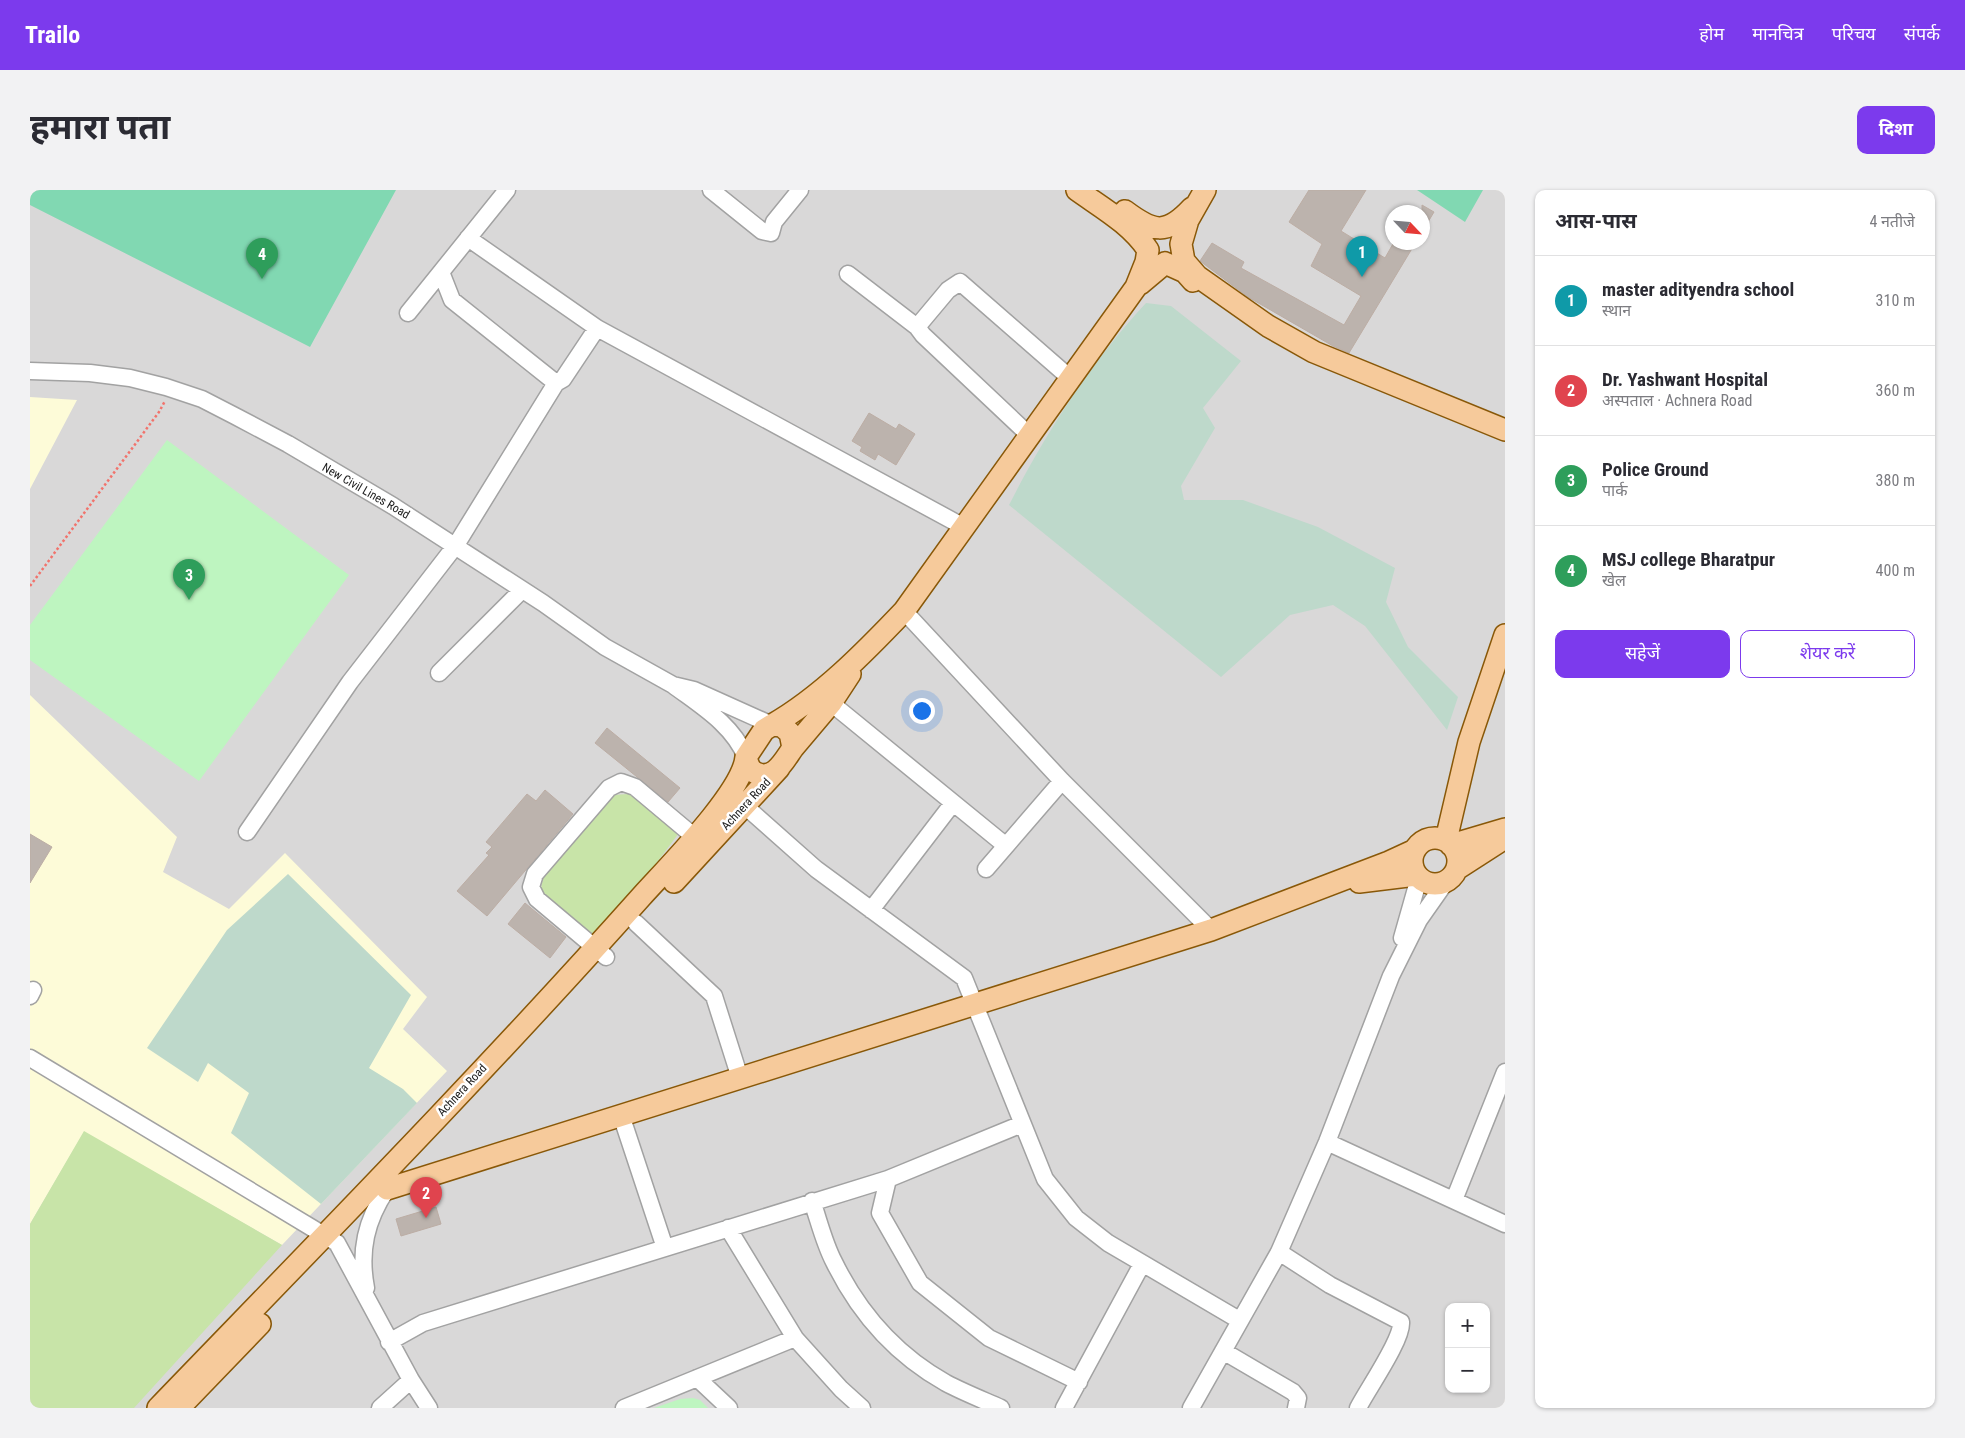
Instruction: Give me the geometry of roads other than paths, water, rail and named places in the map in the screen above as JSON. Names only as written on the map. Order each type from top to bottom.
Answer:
[{"type":"main road","points":[[1077,190],[1124,224],[1141,239],[1155,260],[1165,262],[1185,272],[1206,294],[1262,334],[1309,362],[1505,442]]},
{"type":"main road","points":[[1096,190],[1143,223],[1174,234],[1181,244],[1184,261],[1197,276],[1288,338],[1314,352],[1505,430]]},
{"type":"main road","points":[[1136,287],[1146,262],[1150,237],[1184,217],[1201,196]]},
{"type":"main road","points":[[868,649],[831,703],[793,748],[779,768],[770,774],[759,775],[751,769],[746,757],[764,730],[798,711],[868,649],[904,611],[1136,287],[1165,262],[1174,259],[1181,244],[1184,230],[1201,196]]},
{"type":"main road","points":[[1417,877],[1412,863],[1417,847],[1432,825],[1469,742],[1505,635]]},
{"type":"main road","points":[[772,726],[782,726],[790,733],[793,748]]},
{"type":"main road","points":[[1451,876],[1458,856],[1449,843],[1469,742]]},
{"type":"main road","name":"Achnera Road","points":[[179,1408],[330,1240],[601,952],[636,923],[701,841],[735,786],[746,765],[746,757]]},
{"type":"main road","name":"Achnera Road","points":[[158,1408],[330,1240],[388,1189],[701,841],[745,806],[779,768]]},
{"type":"main road","points":[[388,1189],[1211,930],[1335,883],[1417,847],[1432,838],[1449,843],[1505,829]]},
{"type":"main road","points":[[1335,883],[1417,877],[1429,884],[1451,876],[1505,838]]},
{"type":"street","points":[[408,313],[507,190]]},
{"type":"street","points":[[711,190],[762,231],[771,233],[774,222],[800,190]]},
{"type":"street","points":[[468,238],[598,328],[964,526]]},
{"type":"street","points":[[442,272],[452,300],[556,384]]},
{"type":"street","points":[[848,274],[917,327],[923,335],[1030,435]]},
{"type":"street","points":[[917,327],[948,290],[960,282],[1070,378]]},
{"type":"street","points":[[247,832],[350,682],[456,545],[556,384],[564,379],[598,328]]},
{"type":"street","name":"New Civil Lines Road","points":[[30,371],[90,373],[130,378],[171,388],[202,399],[288,444],[456,545],[606,646],[673,685]]},
{"type":"street","points":[[440,673],[522,590]]},
{"type":"street","points":[[904,611],[1062,781],[1211,930]]},
{"type":"street","points":[[673,685],[694,690],[772,726]]},
{"type":"street","points":[[673,685],[726,726],[739,740],[746,757]]},
{"type":"street","points":[[831,703],[1005,845]]},
{"type":"street","points":[[986,869],[1062,781]]},
{"type":"street","points":[[601,952],[537,898],[531,887],[535,874],[609,788],[621,782],[635,787],[701,841]]},
{"type":"street","points":[[871,910],[953,802]]},
{"type":"street","points":[[745,806],[816,869],[964,978],[1045,1179],[1076,1218],[1108,1243],[1238,1320]]},
{"type":"street","points":[[1191,1408],[1238,1320],[1279,1252],[1327,1142],[1392,976],[1419,920],[1451,876]]},
{"type":"street","points":[[1392,976],[1417,877]]},
{"type":"street","points":[[636,923],[714,996],[740,1078]]},
{"type":"street","points":[[30,1058],[330,1240],[369,1303],[389,1342],[429,1408]]},
{"type":"street","points":[[1454,1200],[1505,1072]]},
{"type":"street","points":[[622,1115],[665,1248]]},
{"type":"street","points":[[389,1342],[423,1322],[888,1179],[1022,1124]]},
{"type":"street","points":[[1327,1142],[1505,1224]]},
{"type":"street","points":[[888,1179],[880,1213],[920,1283],[989,1338],[1078,1382]]},
{"type":"street","points":[[369,1303],[363,1273],[363,1254],[374,1209],[388,1189]]},
{"type":"street","points":[[812,1201],[833,1261],[854,1298],[879,1332],[910,1360],[946,1383],[1001,1408]]},
{"type":"street","points":[[728,1228],[795,1338],[841,1389],[862,1408]]},
{"type":"street","points":[[1279,1252],[1330,1285],[1400,1322],[1401,1328],[1396,1341],[1358,1408]]},
{"type":"street","points":[[1064,1408],[1142,1264]]},
{"type":"street","points":[[624,1408],[795,1338]]},
{"type":"street","points":[[1223,1351],[1293,1392],[1298,1398],[1298,1407]]},
{"type":"street","points":[[697,1378],[729,1408]]},
{"type":"street","points":[[380,1408],[411,1380]]},
{"type":"place","name":"master adityendra school","points":[[1362,277]]},
{"type":"place","name":"MSJ college Bharatpur","points":[[262,279]]},
{"type":"place","name":"Police Ground","points":[[189,600]]},
{"type":"place","name":"Dr. Yashwant Hospital","points":[[426,1218]]}]
